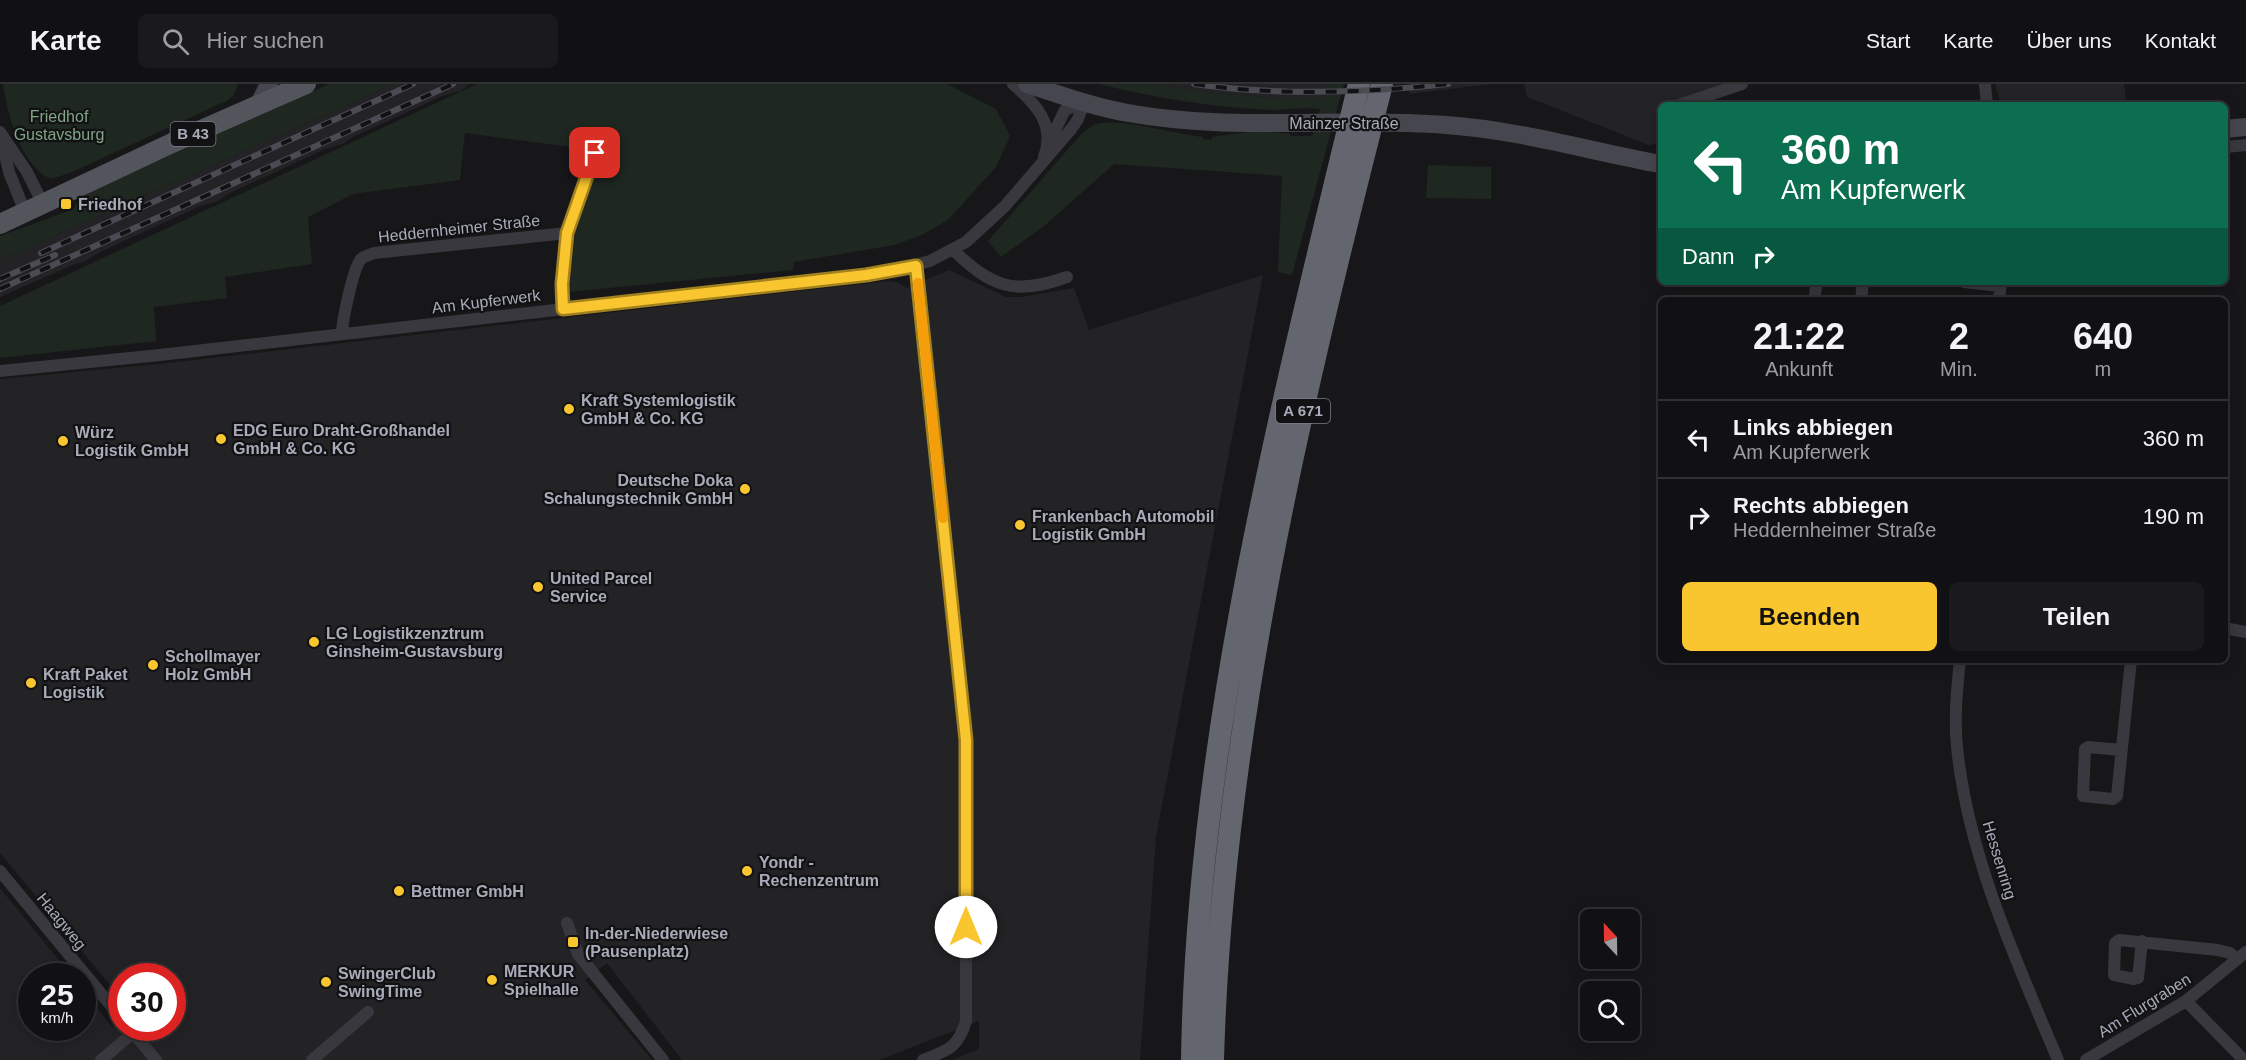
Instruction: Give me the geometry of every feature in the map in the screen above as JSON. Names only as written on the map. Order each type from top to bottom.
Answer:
[{"type":"highway","name":"A 671","points":[[1192,1060],[1197,958],[1206,854],[1234,650],[1286,393],[1359,84]]},
{"type":"highway","name":"A 671","points":[[1214,1060],[1225,873],[1251,683],[1306,397],[1382,84]]},
{"type":"main road","points":[[252,84],[259,105]]},
{"type":"main road","points":[[259,105],[269,84]]},
{"type":"main road","name":"B 43","points":[[0,224],[306,84]]},
{"type":"main road","name":"Mainzer Straße","points":[[1027,84],[1128,113],[1194,120],[1403,123],[1503,130],[1658,164]]},
{"type":"main road","points":[[2228,129],[2246,127]]},
{"type":"street","points":[[1012,84],[1036,106],[1046,130],[1048,144]]},
{"type":"street","points":[[1688,102],[1742,84]]},
{"type":"street","points":[[1985,84],[1987,102]]},
{"type":"street","name":"Am Kupferwerk","points":[[1042,161],[1065,110],[1084,102]]},
{"type":"street","name":"Am Kupferwerk","points":[[0,371],[878,274],[916,266],[966,242],[1005,206],[1072,128],[1084,102]]},
{"type":"street","points":[[0,133],[27,172],[34,208]]},
{"type":"street","points":[[0,133],[5,171],[34,208]]},
{"type":"street","points":[[2228,147],[2246,145]]},
{"type":"street","points":[[563,309],[562,284],[567,233],[595,153]]},
{"type":"street","name":"Heddernheimer Straße","points":[[342,334],[342,322],[357,265],[366,256],[374,253],[567,233]]},
{"type":"street","points":[[953,250],[984,276],[1008,287],[1021,288],[1067,277]]},
{"type":"street","points":[[916,266],[966,740],[966,1021],[961,1036],[951,1049],[923,1060]]},
{"type":"street","points":[[2228,629],[2246,632]]},
{"type":"street","name":"Hessenring","points":[[1960,663],[1956,700],[1957,745],[1961,782],[1980,859],[2017,963],[2058,1060]]},
{"type":"street","points":[[2121,750],[2088,747],[2085,749],[2083,796],[2116,798],[2131,663]]},
{"type":"street","name":"Haagweg","points":[[0,871],[108,1002]]},
{"type":"street","points":[[567,923],[578,954],[663,1060]]},
{"type":"street","points":[[2142,941],[2242,955]]},
{"type":"street","name":"Am Flurgraben","points":[[2086,1060],[2187,1001],[2242,955]]},
{"type":"street","points":[[2187,1001],[2244,1060]]},
{"type":"street","points":[[312,1060],[368,1012]]},
{"type":"street","points":[[100,1060],[120,1041]]},
{"type":"street","points":[[140,1041],[156,1060]]},
{"type":"shaded area","points":[[394,84],[469,84],[461,91],[442,96],[351,138],[343,144],[325,149],[228,194],[218,201],[198,207],[100,252],[84,262],[0,297],[0,260]]},
{"type":"shaded area","points":[[1154,84],[1328,84],[1324,98],[1276,98],[1215,93]]},
{"type":"shaded area","points":[[1411,84],[1491,84],[1409,94]]},
{"type":"shaded area","points":[[1524,84],[1729,84],[1701,102],[1658,102],[1658,143],[1649,145],[1527,97]]},
{"type":"shaded area","points":[[1995,84],[2124,84],[2127,102],[2000,102]]},
{"type":"shaded area","points":[[949,270],[1006,297],[1022,297],[1074,288],[1089,330],[1263,275],[1156,837],[1140,1060],[952,1060],[979,1049],[979,1021],[879,1060],[682,1060],[607,963],[585,980],[652,1060],[0,1060],[0,888],[61,963],[18,963],[18,1041],[96,1041],[96,1007],[108,1022],[108,1041],[186,1041],[186,963],[108,963],[108,982],[96,968],[96,963],[92,963],[0,853],[0,379],[159,364],[888,281],[896,282],[907,288]]},
{"type":"green space","name":"Friedhof Gustavsburg","points":[[3,84],[238,84],[233,96],[226,101],[70,173],[51,179],[40,173],[31,163],[17,138]]},
{"type":"green space","points":[[329,84],[394,84],[0,260],[0,236],[74,209],[76,203],[94,189]]},
{"type":"green space","points":[[477,84],[947,84],[996,109],[1010,136],[996,167],[949,219],[924,234],[895,245],[794,262],[793,270],[569,292],[575,234],[602,151],[465,133],[460,180],[353,194],[308,217],[312,264],[225,277],[227,298],[154,307],[156,341],[0,358],[0,306]]},
{"type":"green space","points":[[1099,84],[1154,84],[1215,93],[1276,98],[1323,98],[1328,84],[1344,84],[1292,275],[1278,272],[1282,176],[1114,164],[1043,227],[1001,257],[988,241],[1076,140],[1094,125],[1131,124],[1212,140],[1212,137],[1259,131],[1290,134],[1290,136],[1312,136],[1320,109],[1274,110],[1208,105]]},
{"type":"green space","points":[[1428,165],[1491,167],[1491,199],[1426,198]]},
{"type":"railway","points":[[41,253],[413,84]]},
{"type":"railway","points":[[0,289],[453,84]]},
{"type":"railway","points":[[1194,84],[1289,92],[1385,89],[1448,84]]},
{"type":"railway","points":[[0,279],[55,255]]},
{"type":"slow traffic","points":[[918,283],[943,518]]},
{"type":"place","name":"Friedhof","points":[[66,204]]},
{"type":"place","name":"Kraft Systemlogistik GmbH & Co. KG","points":[[569,409]]},
{"type":"place","name":"EDG Euro Draht-Großhandel GmbH & Co. KG","points":[[221,439]]},
{"type":"place","name":"Würz Logistik GmbH","points":[[63,441]]},
{"type":"place","name":"Deutsche Doka Schalungstechnik GmbH","points":[[745,489]]},
{"type":"place","name":"Frankenbach Automobil Logistik GmbH","points":[[1020,525]]},
{"type":"place","name":"United Parcel Service","points":[[538,587]]},
{"type":"place","name":"LG Logistikzenztrum Ginsheim-Gustavsburg","points":[[314,642]]},
{"type":"place","name":"Schollmayer Holz GmbH","points":[[153,665]]},
{"type":"place","name":"Kraft Paket Logistik","points":[[31,683]]},
{"type":"place","name":"Yondr - Rechenzentrum","points":[[747,871]]},
{"type":"place","name":"Bettmer GmbH","points":[[399,891]]},
{"type":"place","name":"In-der-Niederwiese (Pausenplatz)","points":[[573,942]]},
{"type":"place","name":"MERKUR Spielhalle","points":[[492,980]]},
{"type":"place","name":"SwingerClub SwingTime","points":[[326,982]]},
{"type":"route","points":[[595,153],[567,233],[562,284],[563,309],[866,275],[916,266],[966,740],[966,927]]}]
